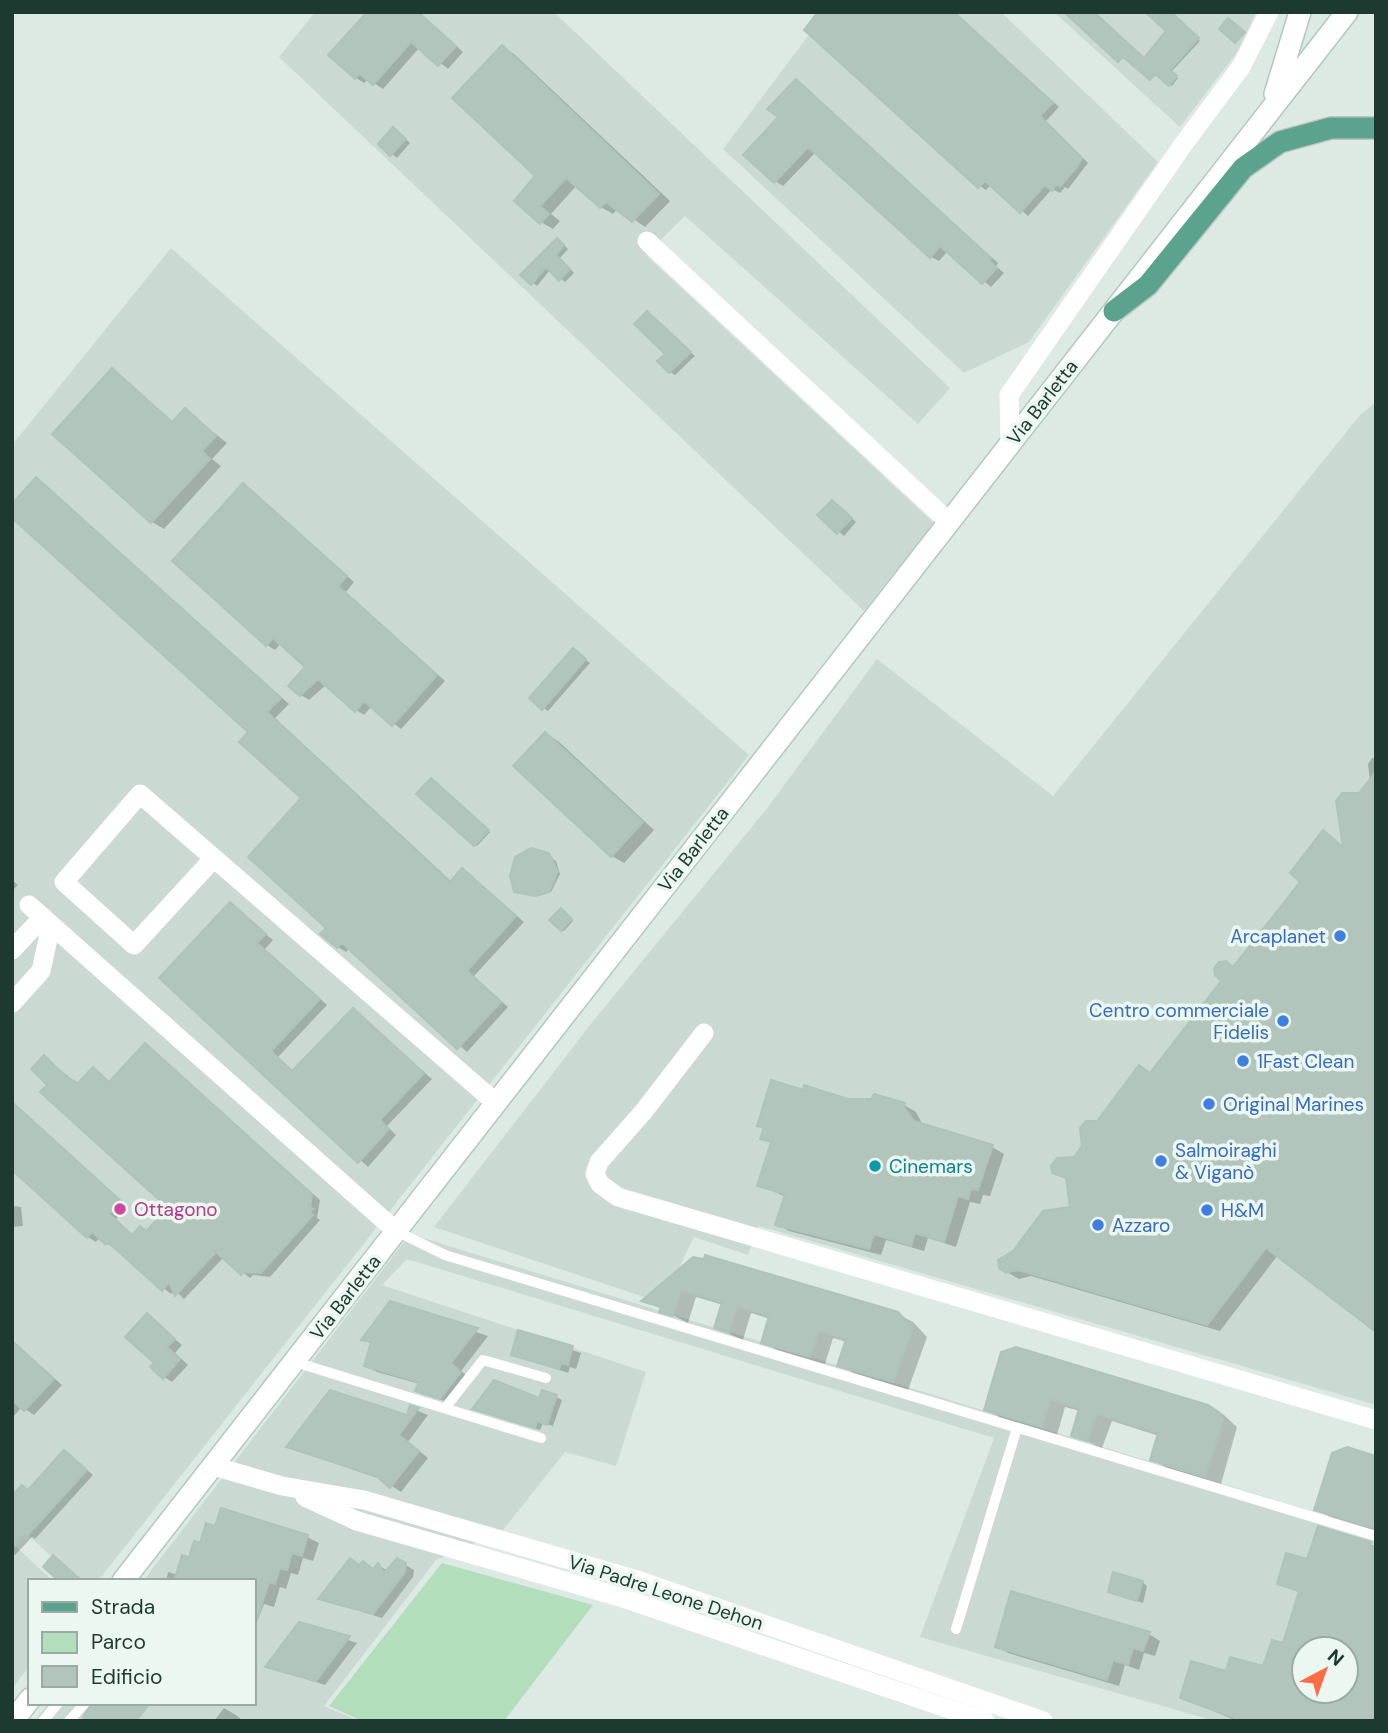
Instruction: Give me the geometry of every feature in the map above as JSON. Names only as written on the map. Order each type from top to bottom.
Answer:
[{"type":"main road","points":[[1264,118],[1286,62],[1300,12]]},
{"type":"main road","name":"Via Barletta","points":[[125,1579],[1347,12]]},
{"type":"main road","points":[[1114,311],[1148,285],[1243,169],[1280,142],[1331,128],[1376,128]]},
{"type":"main road","points":[[14,1720],[28,1702]]},
{"type":"street","points":[[1010,442],[1009,395],[1169,164],[1241,67],[1269,12]]},
{"type":"street","points":[[647,241],[948,522]]},
{"type":"street","points":[[214,858],[134,945],[64,882],[140,794],[214,858],[496,1102]]},
{"type":"street","points":[[12,950],[41,915]]},
{"type":"street","points":[[12,1003],[41,971],[41,915]]},
{"type":"street","points":[[41,915],[396,1231]]},
{"type":"street","points":[[704,1033],[644,1111],[599,1162],[595,1174],[600,1184],[618,1197],[1376,1420]]},
{"type":"street","name":"Via Padre Leone Dehon","points":[[214,1466],[282,1486],[364,1500],[634,1579],[1043,1721]]},
{"type":"street","name":"Via Padre Leone Dehon","points":[[282,1486],[357,1521],[620,1597],[985,1721]]},
{"type":"lane","points":[[396,1231],[445,1255],[1376,1536]]},
{"type":"lane","points":[[445,1408],[483,1360],[547,1378]]},
{"type":"lane","points":[[295,1362],[541,1438]]},
{"type":"lane","points":[[956,1629],[1017,1428]]},
{"type":"lane","points":[[43,1721],[56,1705]]},
{"type":"lane","points":[[69,1721],[83,1705]]},
{"type":"shaded area","points":[[315,12],[554,12],[950,388],[918,424],[685,216],[646,255],[934,523],[864,611],[279,57]]},
{"type":"shaded area","points":[[826,12],[1001,12],[1158,162],[1029,342],[964,373],[723,149]]},
{"type":"shaded area","points":[[1054,12],[1256,12],[1238,51],[1180,127]]},
{"type":"shaded area","points":[[171,248],[749,755],[100,1579],[77,1579],[12,1521],[12,445]]},
{"type":"shaded area","points":[[1376,402],[1376,1405],[759,1226],[748,1255],[694,1237],[662,1303],[434,1227],[590,1025],[768,807],[877,659],[1053,796],[1360,415]]},
{"type":"shaded area","points":[[410,1234],[1376,1531],[1376,1721],[1215,1721],[920,1637],[994,1438],[407,1259],[382,1285],[646,1372],[616,1466],[565,1452],[503,1530],[436,1560],[324,1706],[359,1721],[35,1721],[47,1705],[256,1705],[256,1579],[145,1579]]},
{"type":"shaded area","points":[[12,1543],[51,1579],[28,1579],[28,1668],[12,1689]]},
{"type":"green space","points":[[442,1563],[593,1605],[504,1721],[362,1721],[329,1706]]},
{"type":"building","points":[[367,12],[418,12],[456,46],[438,66],[411,42],[373,85],[360,74],[355,79],[328,55]]},
{"type":"building","points":[[818,12],[954,12],[1053,103],[1040,116],[1082,158],[1077,167],[1060,187],[1057,184],[1052,191],[1045,185],[1020,213],[985,181],[978,188],[804,30]]},
{"type":"building","points":[[1064,12],[1094,12],[1144,58],[1166,31],[1145,12],[1171,12],[1199,38],[1170,70],[1177,76],[1169,86],[1155,74],[1150,80],[1123,57],[1118,62]]},
{"type":"building","points":[[1228,18],[1245,32],[1235,43],[1219,29]]},
{"type":"building","points":[[502,45],[659,194],[632,222],[606,202],[600,208],[566,178],[540,206],[549,214],[540,224],[514,201],[535,176],[452,98]]},
{"type":"building","points":[[796,79],[991,258],[989,260],[997,268],[982,284],[940,246],[930,258],[808,147],[774,183],[743,155],[778,117],[767,109]]},
{"type":"building","points":[[393,127],[406,139],[390,156],[378,144]]},
{"type":"building","points":[[557,238],[564,245],[556,255],[570,269],[559,281],[546,267],[531,285],[520,275]]},
{"type":"building","points":[[647,311],[691,352],[669,373],[657,361],[665,354],[634,324]]},
{"type":"building","points":[[112,368],[172,422],[185,408],[216,436],[202,451],[210,459],[151,523],[52,434]]},
{"type":"building","points":[[36,477],[281,698],[267,712],[450,882],[462,868],[516,916],[467,971],[501,1002],[457,1049],[342,943],[337,948],[320,934],[326,928],[248,857],[301,798],[239,742],[248,732],[12,518],[12,504]]},
{"type":"building","points":[[243,483],[347,576],[338,586],[437,675],[392,726],[364,701],[355,712],[318,679],[300,696],[288,686],[305,667],[273,638],[266,646],[172,561]]},
{"type":"building","points":[[832,500],[852,518],[837,534],[817,515]]},
{"type":"building","points":[[573,648],[586,659],[542,710],[529,698]]},
{"type":"building","points":[[545,732],[643,822],[611,857],[513,766]]},
{"type":"building","name":"Centro commerciale Fidelis","points":[[1376,771],[1376,1332],[1266,1248],[1207,1325],[1018,1270],[1006,1273],[999,1268],[998,1260],[1013,1251],[1043,1211],[1070,1207],[1066,1178],[1052,1173],[1051,1166],[1057,1158],[1074,1157],[1082,1146],[1080,1128],[1086,1121],[1097,1121],[1139,1065],[1150,1073],[1221,981],[1215,975],[1214,968],[1219,962],[1226,961],[1233,967],[1300,882],[1290,873],[1323,830],[1343,847],[1336,801],[1342,793],[1359,793]]},
{"type":"building","points":[[431,778],[489,830],[474,846],[416,794]]},
{"type":"building","points":[[531,848],[549,853],[558,871],[549,892],[535,896],[514,892],[510,876],[515,857]]},
{"type":"building","points":[[230,902],[266,934],[257,943],[320,999],[271,1051],[292,1071],[353,1008],[424,1073],[380,1120],[389,1129],[358,1163],[159,978]]},
{"type":"building","points":[[561,908],[572,919],[561,931],[549,920]]},
{"type":"building","points":[[145,1043],[312,1194],[310,1207],[313,1209],[310,1212],[313,1215],[261,1273],[244,1272],[241,1275],[216,1252],[175,1296],[169,1282],[162,1291],[110,1244],[105,1244],[92,1232],[87,1238],[12,1170],[12,1102],[121,1201],[109,1214],[132,1235],[140,1226],[146,1231],[168,1208],[40,1092],[47,1085],[31,1069],[44,1055],[66,1077],[78,1083],[93,1067],[109,1082]]},
{"type":"building","name":"Cinemars","points":[[771,1080],[803,1090],[804,1085],[848,1099],[871,1099],[874,1094],[905,1103],[904,1107],[914,1121],[993,1145],[978,1190],[971,1189],[968,1199],[958,1196],[944,1242],[915,1233],[911,1246],[874,1234],[869,1249],[775,1225],[785,1194],[757,1186],[771,1142],[760,1139],[764,1128],[757,1126]]},
{"type":"building","points":[[705,1255],[898,1312],[913,1328],[893,1382],[837,1366],[846,1339],[818,1331],[810,1357],[761,1343],[769,1316],[737,1306],[729,1333],[714,1328],[722,1302],[681,1290],[673,1316],[659,1312],[661,1307],[641,1301],[693,1257],[704,1259]]},
{"type":"building","points":[[390,1301],[478,1328],[451,1363],[461,1372],[440,1399],[415,1391],[419,1382],[364,1366],[371,1342],[361,1340]]},
{"type":"building","points":[[147,1313],[175,1339],[167,1347],[180,1359],[163,1379],[150,1367],[154,1363],[125,1337]]},
{"type":"building","points":[[518,1330],[573,1346],[568,1365],[561,1363],[559,1369],[511,1355]]},
{"type":"building","points":[[12,1341],[54,1379],[24,1411],[12,1400]]},
{"type":"building","points":[[1016,1347],[1208,1405],[1220,1413],[1223,1420],[1205,1477],[1150,1460],[1158,1433],[1097,1414],[1087,1441],[1071,1436],[1079,1408],[1050,1399],[1042,1427],[984,1410],[1001,1352]]},
{"type":"building","points":[[494,1380],[539,1398],[542,1390],[557,1395],[547,1425],[537,1421],[535,1428],[472,1409]]},
{"type":"building","points":[[330,1390],[407,1415],[410,1405],[419,1408],[399,1435],[419,1451],[390,1488],[376,1476],[286,1447]]},
{"type":"building","points":[[1347,1447],[1376,1456],[1375,1528],[1314,1510],[1332,1453]]},
{"type":"building","points":[[64,1450],[87,1470],[27,1536],[24,1534],[12,1548],[12,1495],[22,1485],[28,1490]]},
{"type":"building","points":[[221,1508],[308,1535],[302,1556],[292,1553],[287,1570],[280,1568],[275,1584],[269,1582],[257,1619],[256,1579],[175,1579],[182,1555],[189,1557],[194,1541],[200,1543],[206,1523],[215,1526]]},
{"type":"building","points":[[1318,1526],[1371,1542],[1369,1546],[1376,1548],[1376,1721],[1243,1721],[1180,1698],[1191,1661],[1226,1671],[1230,1657],[1263,1666],[1272,1640],[1283,1643],[1299,1591],[1277,1584],[1286,1553],[1307,1559]]},
{"type":"building","points":[[53,1555],[80,1579],[57,1579],[43,1567]]},
{"type":"building","points":[[350,1558],[359,1565],[363,1561],[373,1569],[378,1563],[384,1573],[397,1558],[406,1563],[405,1572],[373,1614],[318,1599]]},
{"type":"building","points":[[1113,1572],[1143,1581],[1137,1601],[1108,1592]]},
{"type":"building","points":[[1011,1591],[1150,1632],[1143,1651],[1133,1648],[1128,1665],[1113,1660],[1107,1680],[995,1647]]},
{"type":"building","points":[[299,1622],[350,1636],[316,1681],[265,1667]]},
{"type":"building","points":[[91,1705],[148,1705],[136,1721],[88,1721],[83,1717]]},
{"type":"place","name":"Arcaplanet","points":[[1340,936]]},
{"type":"place","name":"Centro commerciale Fidelis","points":[[1283,1021]]},
{"type":"place","name":"1Fast Clean","points":[[1243,1061]]},
{"type":"place","name":"Original Marines","points":[[1209,1104]]},
{"type":"place","name":"Salmoiraghi & Viganò","points":[[1161,1161]]},
{"type":"place","name":"Cinemars","points":[[875,1166]]},
{"type":"place","name":"Ottagono","points":[[120,1209]]},
{"type":"place","name":"H&M","points":[[1207,1210]]},
{"type":"place","name":"Azzaro","points":[[1098,1225]]}]
